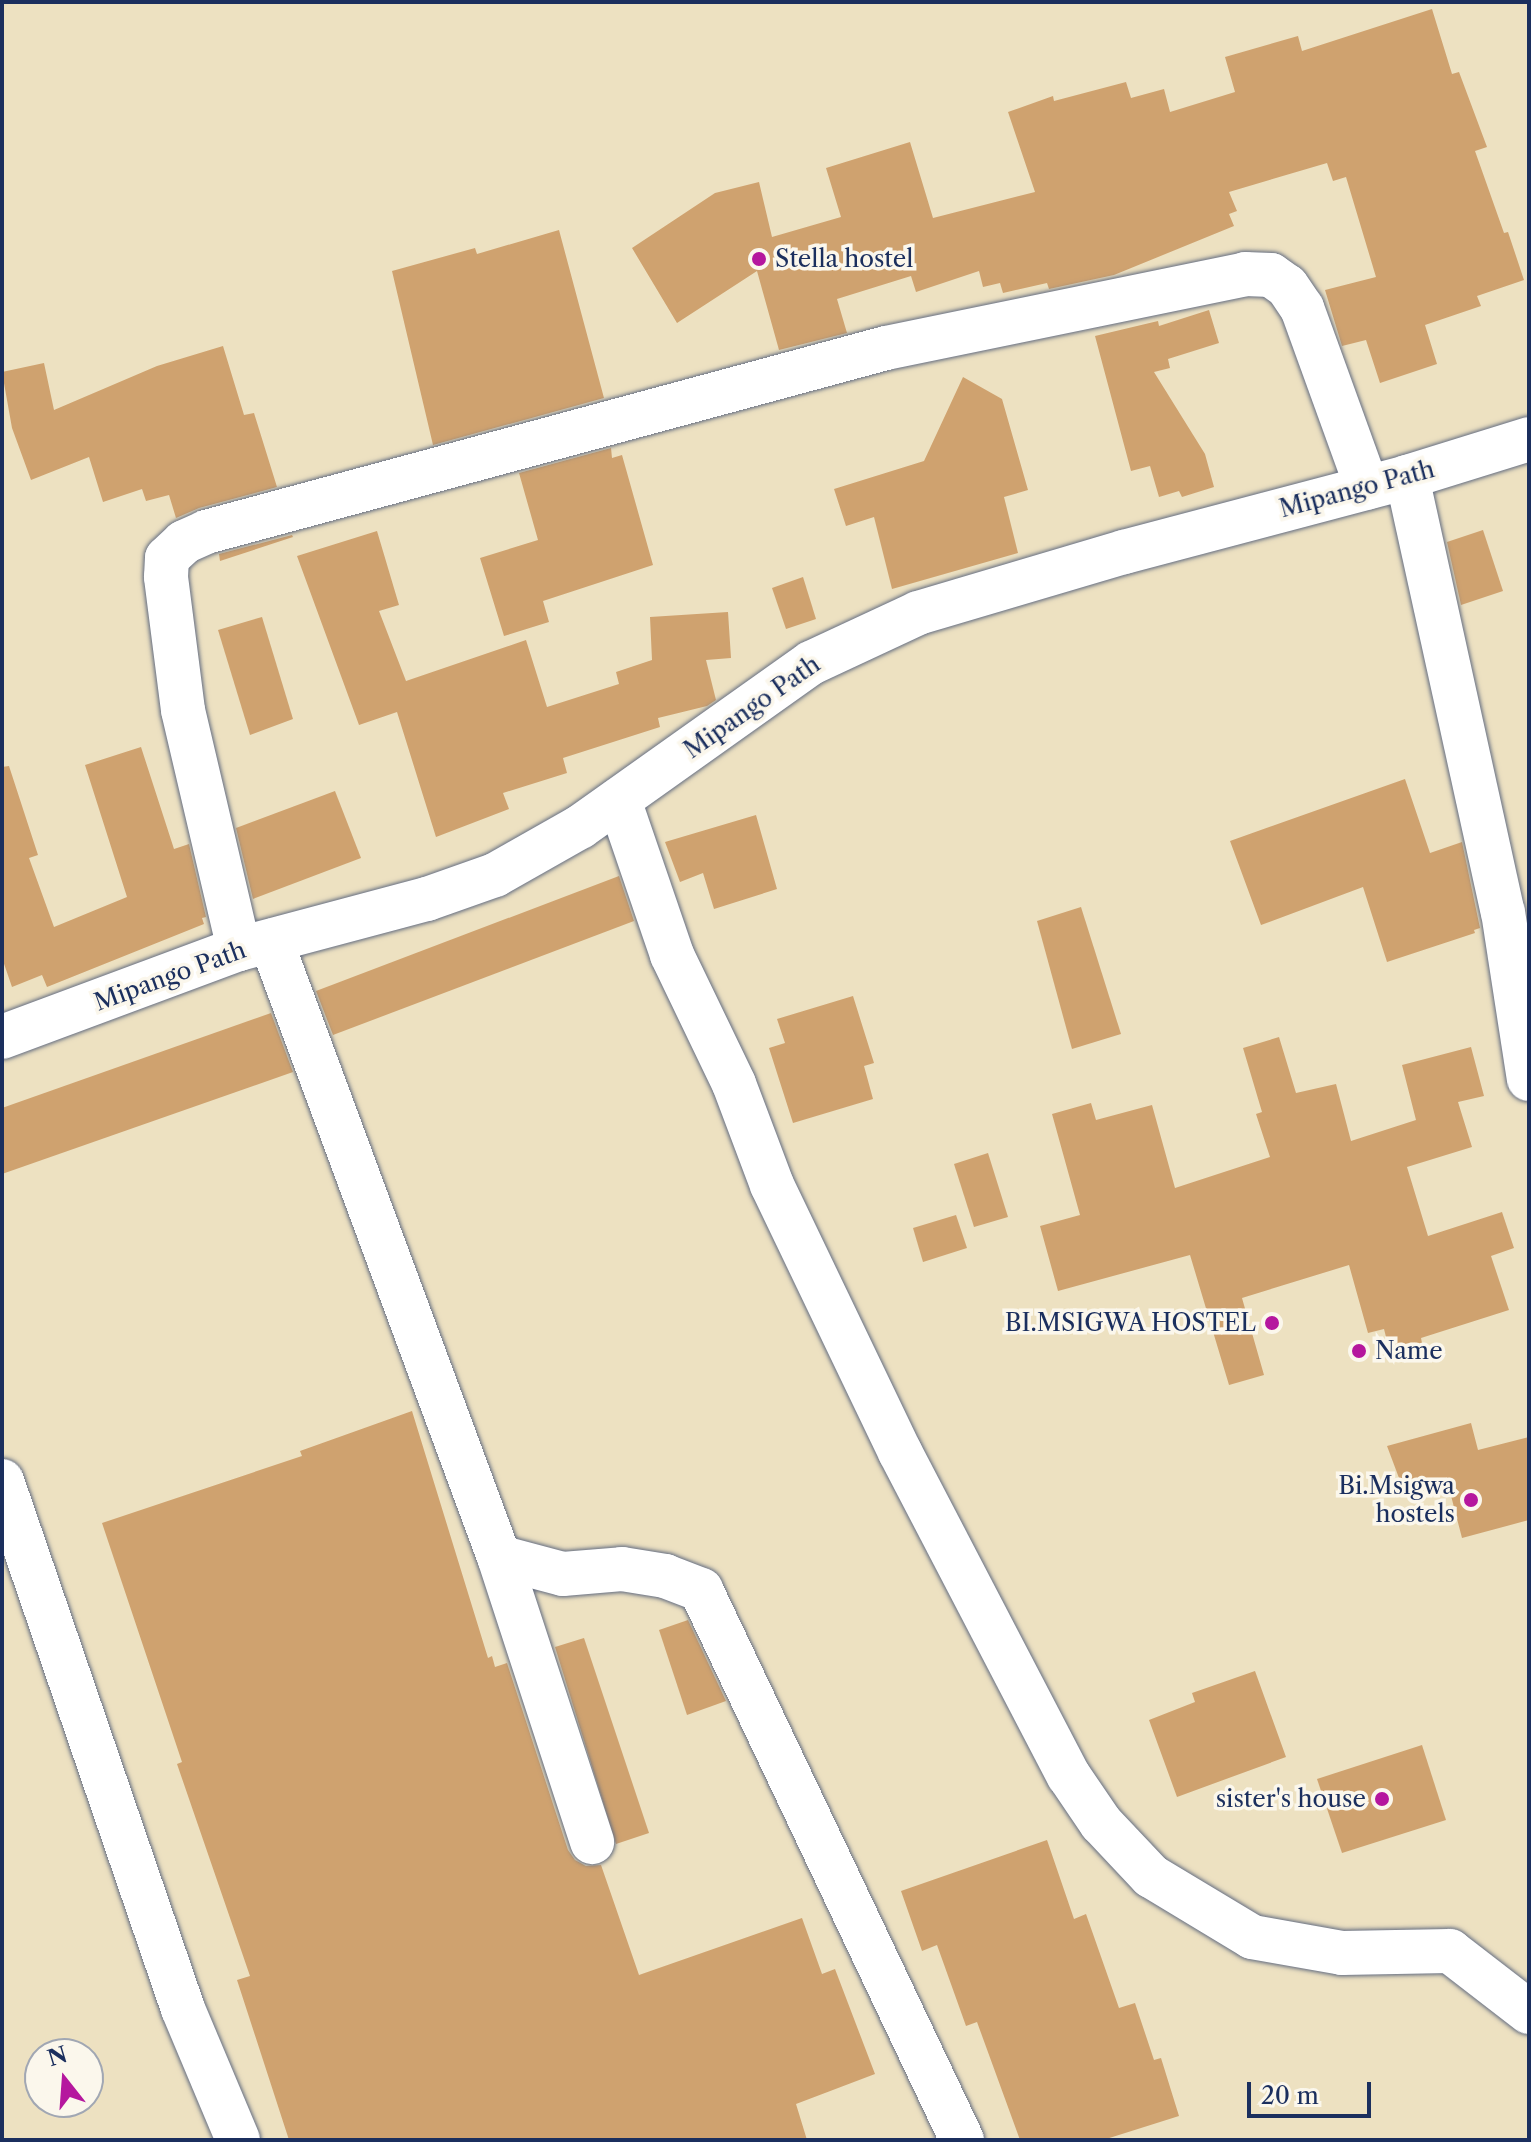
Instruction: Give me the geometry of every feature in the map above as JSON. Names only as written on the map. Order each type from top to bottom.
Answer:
[{"type":"street","points":[[592,1842],[499,1557],[255,945],[183,710],[166,577],[167,558],[184,542],[206,532],[886,348],[1245,274],[1271,275],[1287,286],[1302,308],[1387,482],[1503,912],[1529,1079]]},
{"type":"street","name":"Mipango Path","points":[[2,1037],[255,945],[427,899],[495,875],[543,850],[619,800],[811,663],[918,613],[1124,552],[1387,482],[1529,439]]},
{"type":"street","points":[[619,800],[672,955],[734,1084],[772,1185],[900,1452],[1069,1776],[1101,1823],[1151,1876],[1252,1937],[1342,1953],[1450,1951],[1529,2012]]},
{"type":"street","points":[[2,1481],[183,2009],[238,2140]]},
{"type":"street","points":[[499,1557],[563,1574],[622,1569],[651,1574],[701,1590],[962,2140]]},
{"type":"building","points":[[1432,9],[1452,74],[1459,72],[1487,147],[1475,151],[1524,280],[1477,296],[1481,306],[1425,325],[1437,364],[1380,383],[1366,340],[1342,346],[1325,290],[1376,277],[1346,177],[1333,181],[1327,163],[1229,192],[1237,211],[1229,214],[1234,226],[1114,275],[1049,289],[1047,283],[1003,293],[1000,283],[983,287],[979,271],[916,292],[911,276],[837,299],[847,333],[779,350],[757,271],[677,323],[632,248],[715,193],[759,182],[772,237],[841,217],[826,168],[910,142],[933,218],[1035,192],[1008,112],[1053,96],[1054,101],[1126,82],[1131,98],[1164,89],[1170,112],[1235,92],[1225,57],[1298,36],[1302,51]]},
{"type":"building","points":[[559,230],[604,398],[433,445],[392,271],[475,248],[477,254]]},
{"type":"building","points":[[1209,310],[1219,343],[1168,359],[1170,368],[1154,372],[1205,454],[1214,487],[1182,497],[1179,491],[1159,497],[1150,466],[1131,471],[1095,336],[1158,321],[1159,326]]},
{"type":"building","points":[[223,346],[244,415],[254,413],[277,487],[199,508],[176,518],[169,495],[146,501],[142,489],[103,502],[89,457],[31,480],[12,428],[2,372],[44,363],[54,410],[157,366]]},
{"type":"building","points":[[963,377],[1002,399],[1028,490],[1004,497],[1018,553],[892,589],[874,517],[846,526],[834,489],[924,461]]},
{"type":"building","points":[[611,448],[612,458],[622,455],[653,565],[543,601],[549,622],[504,636],[480,558],[538,540],[519,473]]},
{"type":"building","points":[[1483,530],[1503,591],[1461,605],[1447,542]]},
{"type":"building","points":[[377,531],[399,605],[379,611],[406,681],[526,640],[547,707],[619,684],[616,672],[652,660],[650,617],[728,612],[731,658],[706,660],[716,700],[707,706],[658,718],[660,727],[563,758],[567,773],[503,793],[509,809],[436,837],[397,712],[359,725],[297,556]]},
{"type":"building","points":[[293,537],[220,561],[219,554]]},
{"type":"building","points":[[803,577],[816,619],[786,629],[772,588]]},
{"type":"building","points":[[262,617],[293,719],[250,735],[218,630]]},
{"type":"building","points":[[141,747],[174,849],[189,844],[206,917],[202,918],[204,924],[47,987],[42,975],[12,987],[2,958],[2,767],[9,766],[38,855],[29,858],[54,927],[127,897],[85,765]]},
{"type":"building","points":[[1405,779],[1430,853],[1462,842],[1480,928],[1474,930],[1475,933],[1387,962],[1363,887],[1261,925],[1230,841]]},
{"type":"building","points":[[335,791],[361,858],[253,899],[236,828]]},
{"type":"building","points":[[756,815],[777,889],[714,909],[703,873],[680,882],[665,842]]},
{"type":"building","points":[[619,876],[634,921],[333,1035],[316,991]]},
{"type":"building","points":[[1081,907],[1121,1034],[1072,1049],[1037,921]]},
{"type":"building","points":[[853,996],[874,1063],[864,1066],[873,1099],[793,1123],[769,1048],[785,1043],[777,1019]]},
{"type":"building","points":[[271,1013],[293,1072],[2,1174],[2,1108]]},
{"type":"building","points":[[1279,1037],[1296,1093],[1336,1084],[1351,1141],[1416,1120],[1402,1065],[1471,1047],[1484,1096],[1458,1102],[1472,1147],[1407,1167],[1428,1236],[1502,1212],[1514,1248],[1491,1256],[1509,1310],[1421,1338],[1422,1343],[1390,1353],[1384,1329],[1368,1333],[1349,1265],[1242,1298],[1264,1375],[1229,1385],[1190,1255],[1058,1291],[1040,1226],[1080,1215],[1052,1114],[1091,1103],[1096,1120],[1152,1105],[1175,1188],[1270,1157],[1256,1114],[1262,1112],[1243,1048]]},
{"type":"building","points":[[988,1153],[1008,1217],[974,1227],[954,1164]]},
{"type":"building","points":[[956,1215],[967,1248],[923,1262],[913,1228]]},
{"type":"building","points":[[412,1411],[488,1658],[492,1656],[495,1667],[507,1663],[568,1850],[575,1860],[586,1866],[601,1865],[639,1975],[802,1918],[822,1974],[835,1969],[875,2074],[796,2104],[807,2140],[289,2140],[237,1980],[250,1976],[177,1764],[182,1762],[102,1523],[302,1456],[300,1451]]},
{"type":"building","points":[[1471,1423],[1478,1450],[1529,1437],[1529,1520],[1462,1538],[1449,1488],[1428,1497],[1424,1487],[1405,1494],[1387,1446]]},
{"type":"building","points":[[688,1620],[726,1701],[687,1715],[659,1630]]},
{"type":"building","points":[[584,1638],[649,1833],[616,1844],[555,1647]]},
{"type":"building","points":[[1255,1671],[1286,1757],[1177,1797],[1149,1720],[1195,1702],[1192,1693]]},
{"type":"building","name":"sister's house","points":[[1422,1745],[1446,1820],[1342,1853],[1317,1779]]},
{"type":"building","points":[[1047,1840],[1074,1919],[1086,1914],[1119,2008],[1135,2003],[1154,2060],[1161,2058],[1179,2116],[1103,2140],[1020,2140],[977,2022],[966,2026],[937,1945],[922,1951],[901,1891]]},
{"type":"place","name":"Stella hostel","points":[[759,259]]},
{"type":"place","name":"BI.MSIGWA HOSTEL","points":[[1272,1323]]},
{"type":"place","name":"Name","points":[[1359,1351]]},
{"type":"place","name":"Bi.Msigwa hostels","points":[[1471,1500]]},
{"type":"place","name":"sister's house","points":[[1382,1799]]}]
